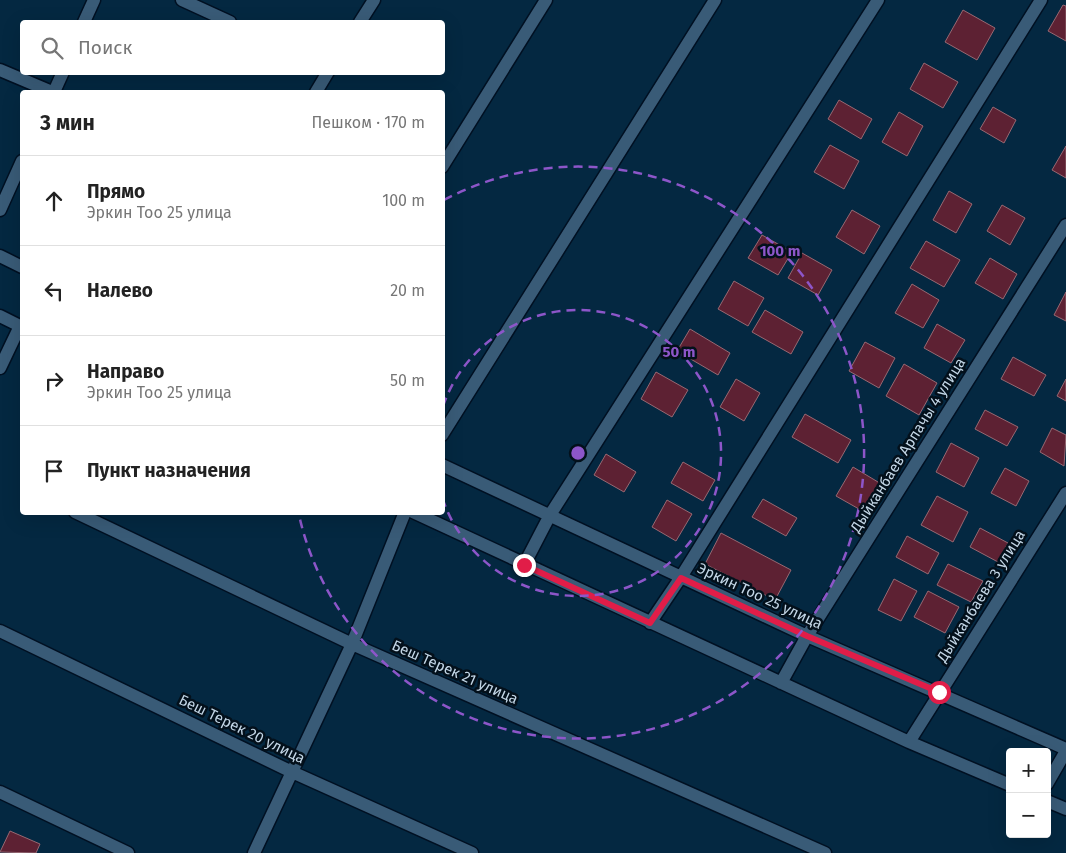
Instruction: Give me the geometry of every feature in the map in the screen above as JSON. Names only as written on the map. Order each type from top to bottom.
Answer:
[{"type":"street","points":[[85,20],[94,0]]},
{"type":"street","points":[[182,0],[226,20]]},
{"type":"street","points":[[361,20],[374,0]]},
{"type":"street","points":[[445,162],[546,0]]},
{"type":"street","points":[[445,430],[715,0]]},
{"type":"street","points":[[524,565],[550,515],[878,0]]},
{"type":"street","points":[[650,623],[681,578],[1041,0]]},
{"type":"street","points":[[0,70],[48,90]]},
{"type":"street","points":[[54,90],[62,75]]},
{"type":"street","points":[[317,90],[326,75]]},
{"type":"street","points":[[0,210],[20,165]]},
{"type":"street","name":"Дыйканбаев Арпачы 4 улица","points":[[781,683],[807,636],[1066,225]]},
{"type":"street","points":[[0,256],[20,266]]},
{"type":"street","points":[[0,316],[20,326]]},
{"type":"street","points":[[0,368],[20,328]]},
{"type":"street","name":"Эркин Тоо 25 улица","points":[[445,466],[807,636],[939,692],[1066,750]]},
{"type":"street","name":"Дыйканбаева 3 улица","points":[[909,742],[1066,493]]},
{"type":"street","name":"Беш Терек 21 улица","points":[[82,515],[352,644],[825,853]]},
{"type":"street","points":[[254,853],[352,644],[404,515]]},
{"type":"street","points":[[419,515],[909,742],[1006,783]]},
{"type":"street","name":"Беш Терек 20 улица","points":[[0,631],[292,772],[472,853]]},
{"type":"street","points":[[1051,777],[1066,750]]},
{"type":"street","points":[[0,792],[128,853]]},
{"type":"street","points":[[1051,803],[1066,809]]},
{"type":"building","points":[[1063,5],[1066,6],[1066,41],[1048,31]]},
{"type":"building","points":[[963,10],[995,28],[977,60],[945,42]]},
{"type":"building","points":[[924,63],[958,82],[943,108],[910,89]]},
{"type":"building","points":[[839,100],[872,119],[861,139],[828,119]]},
{"type":"building","points":[[993,107],[1016,120],[1004,143],[980,129]]},
{"type":"building","points":[[899,112],[923,126],[907,156],[882,142]]},
{"type":"building","points":[[830,145],[859,161],[844,189],[814,172]]},
{"type":"building","points":[[1066,146],[1066,178],[1052,170]]},
{"type":"building","points":[[949,191],[972,204],[956,233],[933,220]]},
{"type":"building","points":[[1002,205],[1025,218],[1010,245],[987,231]]},
{"type":"building","points":[[852,210],[880,226],[864,254],[836,237]]},
{"type":"building","points":[[762,235],[792,252],[778,275],[748,258]]},
{"type":"building","points":[[926,241],[960,260],[944,287],[910,268]]},
{"type":"building","points":[[802,253],[832,270],[818,295],[788,278]]},
{"type":"building","points":[[990,258],[1017,274],[1003,299],[975,283]]},
{"type":"building","points":[[734,281],[764,298],[748,326],[718,309]]},
{"type":"building","points":[[912,284],[939,300],[923,328],[895,313]]},
{"type":"building","points":[[1066,292],[1066,321],[1054,315]]},
{"type":"building","points":[[765,310],[803,332],[791,354],[752,332]]},
{"type":"building","points":[[937,324],[965,340],[951,363],[924,348]]},
{"type":"building","points":[[690,329],[730,353],[718,375],[677,351]]},
{"type":"building","points":[[865,342],[895,358],[879,388],[849,371]]},
{"type":"building","points":[[1013,357],[1046,375],[1034,396],[1001,379]]},
{"type":"building","points":[[904,364],[937,383],[919,415],[886,396]]},
{"type":"building","points":[[656,372],[688,390],[672,417],[641,399]]},
{"type":"building","points":[[736,379],[760,393],[744,421],[720,407]]},
{"type":"building","points":[[1066,379],[1066,401],[1057,396]]},
{"type":"building","points":[[985,410],[1018,427],[1007,446],[975,429]]},
{"type":"building","points":[[805,414],[851,440],[838,463],[792,437]]},
{"type":"building","points":[[1052,428],[1066,435],[1064,466],[1040,452]]},
{"type":"building","points":[[951,443],[979,458],[964,487],[936,472]]},
{"type":"building","points":[[606,454],[636,472],[624,492],[594,475]]},
{"type":"building","points":[[683,462],[715,480],[703,501],[671,483]]},
{"type":"building","points":[[853,467],[883,485],[866,513],[836,496]]},
{"type":"building","points":[[1005,468],[1029,481],[1016,506],[991,493]]},
{"type":"building","points":[[937,496],[968,512],[953,542],[921,525]]},
{"type":"building","points":[[763,499],[797,518],[786,536],[752,517]]},
{"type":"building","points":[[667,500],[692,514],[676,541],[652,527]]},
{"type":"building","points":[[980,528],[1008,543],[998,562],[970,547]]},
{"type":"building","points":[[721,533],[791,570],[775,600],[705,564]]},
{"type":"building","points":[[907,536],[939,553],[928,574],[896,557]]},
{"type":"building","points":[[948,564],[983,581],[971,602],[937,585]]},
{"type":"building","points":[[894,579],[917,591],[901,621],[878,610]]},
{"type":"building","points":[[928,591],[959,607],[945,633],[914,617]]},
{"type":"building","points":[[10,831],[40,844],[36,853],[0,852]]},
{"type":"route","points":[[524,565],[650,623],[681,578],[807,636],[939,692]]}]
